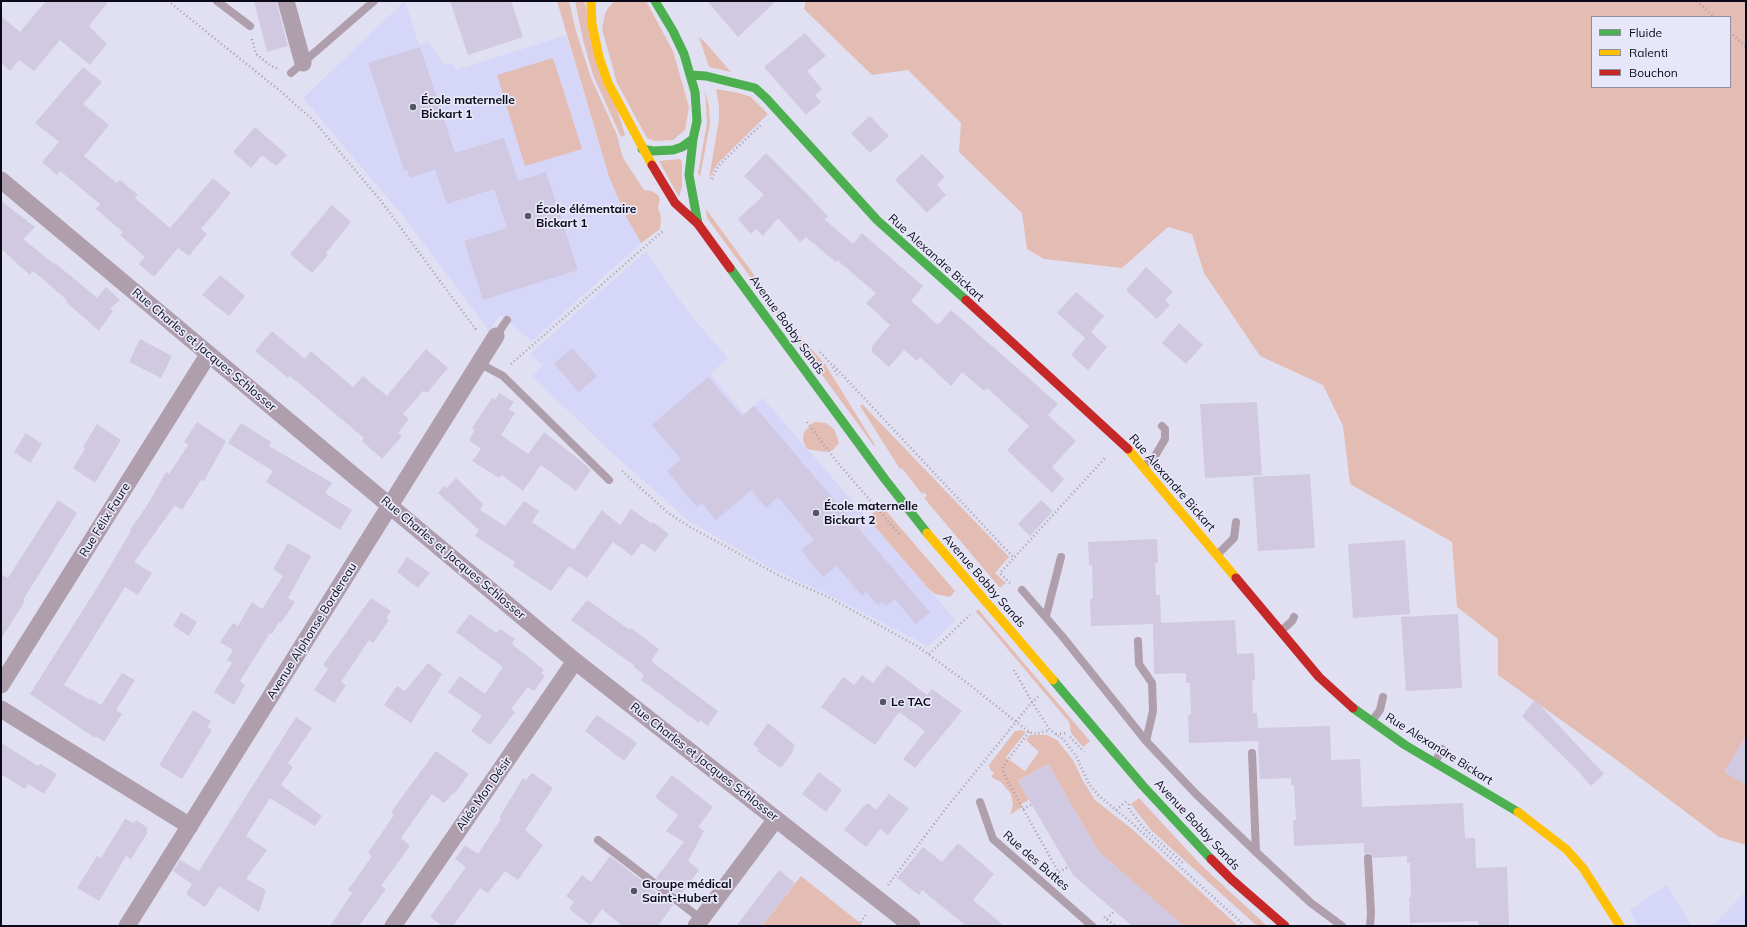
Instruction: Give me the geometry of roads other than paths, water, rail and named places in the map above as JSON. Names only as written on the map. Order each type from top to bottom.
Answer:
[{"type":"main road","points":[[591,6],[598,1]]},
{"type":"main road","name":"Avenue Bobby Sands","points":[[655,1],[673,31],[684,54],[697,105],[697,121],[690,163],[690,184],[698,224]]},
{"type":"main road","name":"Avenue Bobby Sands","points":[[591,6],[592,24],[599,57],[608,83],[642,149],[676,202],[698,224],[884,478],[927,532],[1143,786],[1231,879],[1285,926]]},
{"type":"main road","name":"Rue Alexandre Bickart","points":[[690,75],[706,76],[737,82],[755,88],[766,98],[877,220],[1121,441],[1144,466],[1319,677],[1349,704],[1405,745],[1524,816],[1566,849],[1597,887],[1620,926]]},
{"type":"main road","points":[[642,149],[653,151],[673,150],[682,147],[693,139]]},
{"type":"street","points":[[286,1],[297,68]]},
{"type":"street","name":"Rue Charles et Jacques Schlosser","points":[[1,180],[575,661],[912,926]]},
{"type":"street","name":"Avenue Alphonse Bordereau","points":[[127,926],[493,341]]},
{"type":"street","name":"Rue Félix Faure","points":[[1,685],[208,354]]},
{"type":"street","name":"Allée Mon Désir","points":[[393,926],[575,661]]},
{"type":"street","points":[[1,709],[190,826]]},
{"type":"street","points":[[698,923],[776,820]]},
{"type":"lane","points":[[217,1],[250,26]]},
{"type":"lane","points":[[297,68],[374,1]]},
{"type":"lane","points":[[493,341],[507,320]]},
{"type":"lane","points":[[479,363],[503,376],[609,480]]},
{"type":"lane","points":[[1144,466],[1155,456],[1165,439],[1165,429],[1162,426]]},
{"type":"lane","points":[[1217,555],[1234,538],[1236,522]]},
{"type":"lane","points":[[1046,616],[1061,557]]},
{"type":"lane","points":[[1022,590],[1046,616],[1146,741],[1195,793],[1311,903],[1342,926]]},
{"type":"lane","points":[[1280,631],[1292,622],[1294,617]]},
{"type":"lane","points":[[1138,641],[1139,664],[1152,683],[1153,711],[1146,741]]},
{"type":"lane","points":[[1372,721],[1380,710],[1383,697]]},
{"type":"lane","points":[[1435,762],[1442,749]]},
{"type":"lane","points":[[1252,753],[1256,852]]},
{"type":"lane","name":"Rue des Buttes","points":[[980,802],[992,839],[1092,926]]},
{"type":"lane","points":[[598,840],[698,923]]},
{"type":"lane","points":[[1368,858],[1371,913],[1370,926]]},
{"type":"place","name":"École maternelle Bickart 1","points":[[413,107]]},
{"type":"place","name":"École élémentaire Bickart 1","points":[[528,216]]},
{"type":"place","name":"École maternelle Bickart 2","points":[[816,513]]},
{"type":"place","name":"Le TAC","points":[[883,702]]},
{"type":"place","name":"Groupe médical Saint-Hubert","points":[[634,891]]}]
